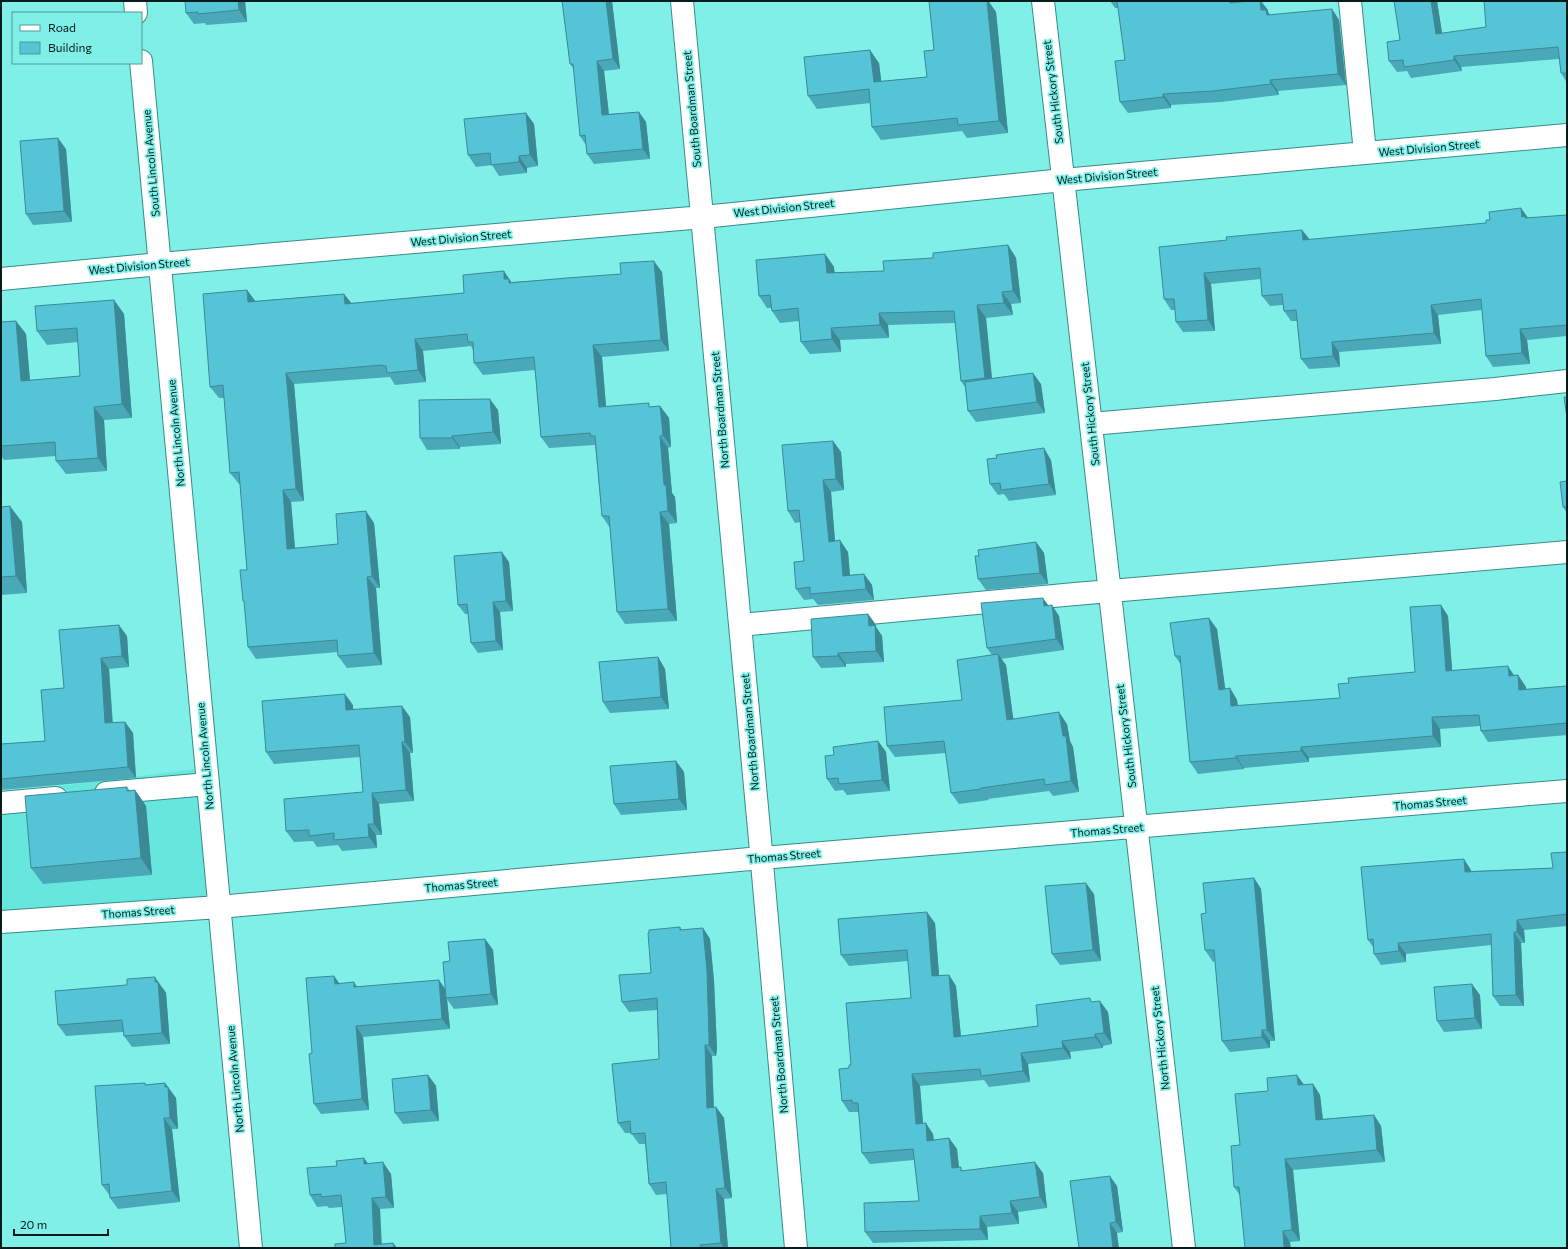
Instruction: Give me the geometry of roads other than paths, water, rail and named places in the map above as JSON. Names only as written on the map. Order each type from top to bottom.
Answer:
[{"type":"street","points":[[135,1],[136,12]]},
{"type":"street","name":"South Boardman Street","points":[[682,1],[703,217]]},
{"type":"street","name":"South Hickory Street","points":[[1043,1],[1136,827]]},
{"type":"street","points":[[1350,1],[1365,153]]},
{"type":"street","name":"South Lincoln Avenue","points":[[141,64],[160,264]]},
{"type":"street","name":"West Division Street","points":[[1,279],[703,217],[1063,180],[1567,135]]},
{"type":"street","name":"North Boardman Street","points":[[703,217],[796,1248]]},
{"type":"street","name":"North Lincoln Avenue","points":[[160,264],[251,1248]]},
{"type":"street","points":[[1091,424],[1495,389],[1567,381]]},
{"type":"street","points":[[740,624],[1567,552]]},
{"type":"street","points":[[1,803],[208,784]]},
{"type":"street","name":"Thomas Street","points":[[1,922],[219,907],[762,858],[1567,791]]},
{"type":"street","name":"North Hickory Street","points":[[1136,827],[1184,1248]]}]
